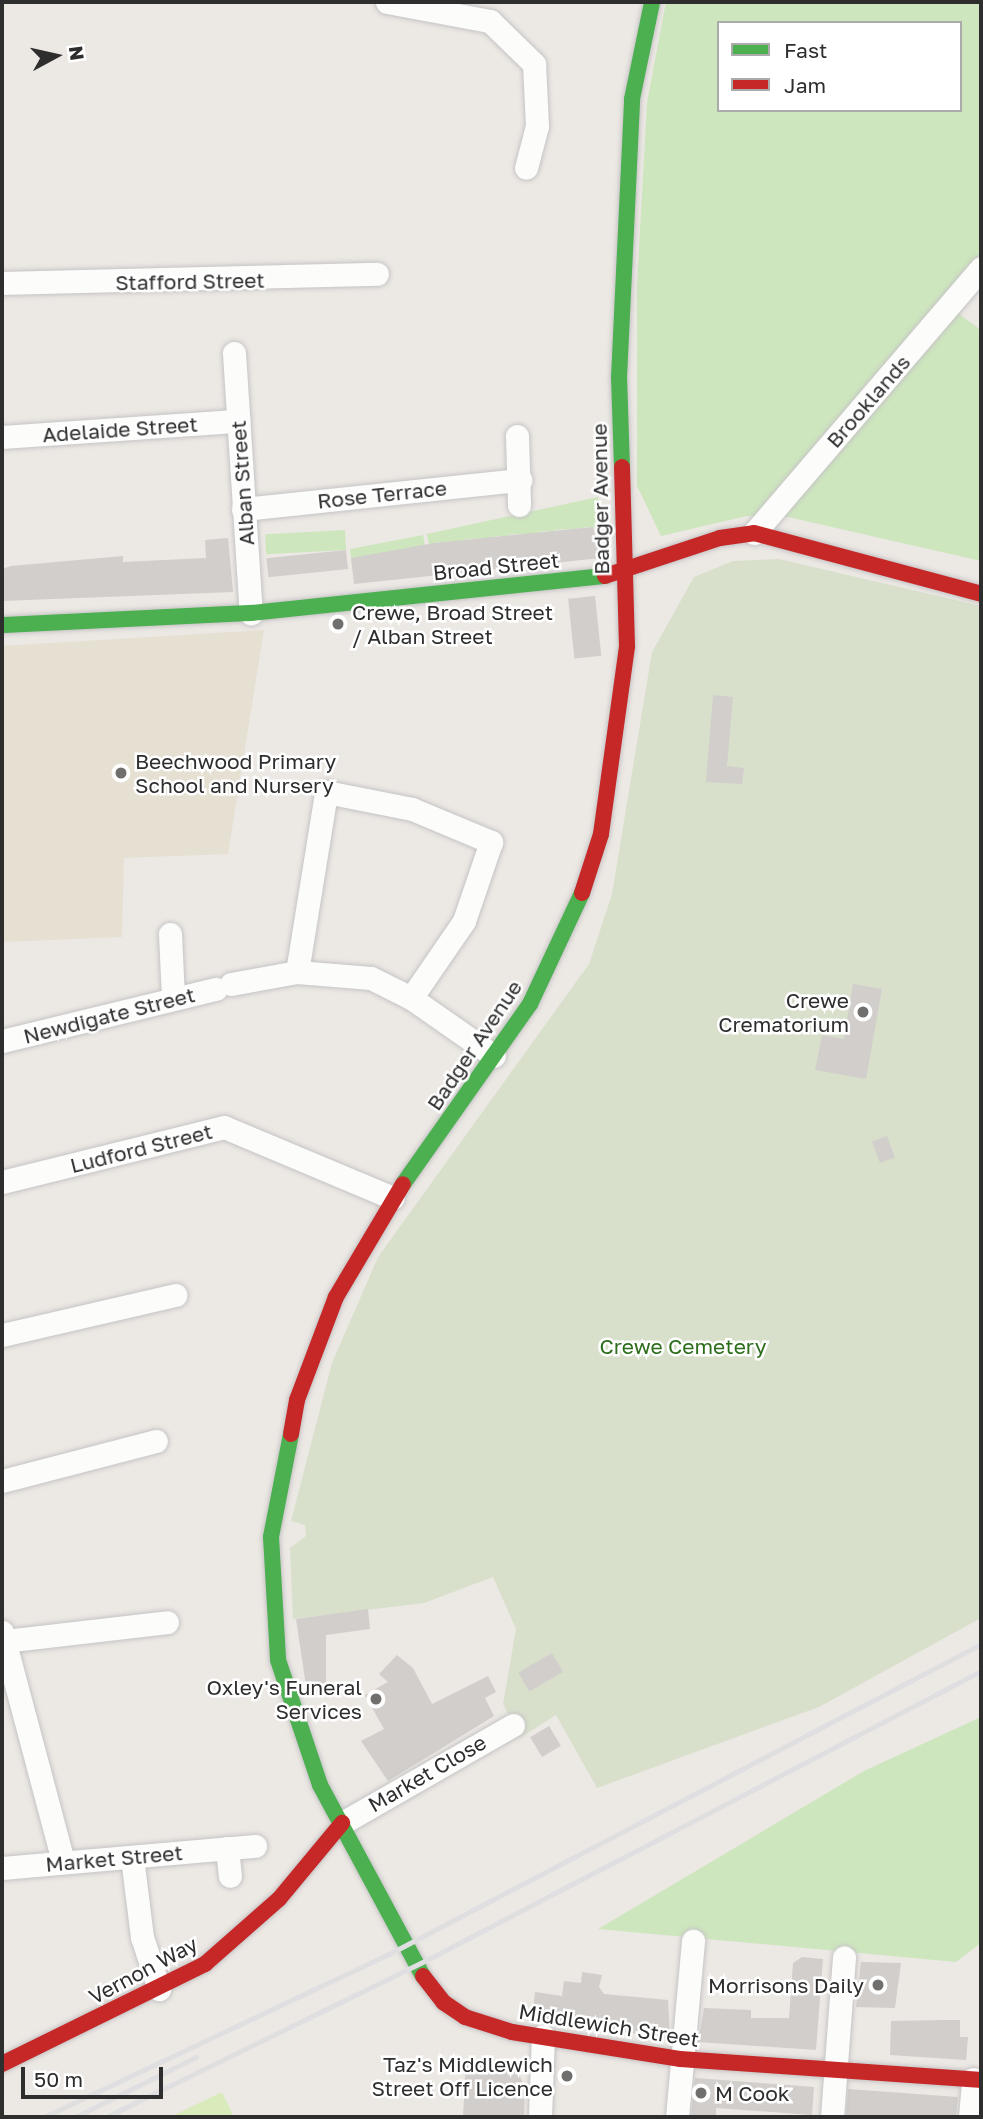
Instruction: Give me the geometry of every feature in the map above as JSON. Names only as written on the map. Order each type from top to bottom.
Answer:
[{"type":"street","points":[[387,2],[490,21],[495,29],[534,64],[537,126],[526,168]]},
{"type":"street","name":"Badger Avenue","points":[[342,1823],[303,1742],[278,1660],[271,1537],[297,1400],[336,1297],[393,1198],[530,1004],[573,919],[601,834],[626,646],[622,574],[619,378],[632,99],[652,2]]},
{"type":"street","name":"Brooklands","points":[[754,533],[981,268]]},
{"type":"street","name":"Stafford Street","points":[[2,283],[377,274]]},
{"type":"street","name":"Alban Street","points":[[234,353],[251,613]]},
{"type":"street","name":"Adelaide Street","points":[[2,437],[238,421]]},
{"type":"street","points":[[517,436],[519,505]]},
{"type":"street","name":"Rose Terrace","points":[[243,509],[520,480]]},
{"type":"street","name":"Broad Street","points":[[2,625],[251,613],[622,574],[720,538],[754,533],[981,594]]},
{"type":"street","points":[[297,972],[326,792],[412,809],[491,842],[464,920],[411,998]]},
{"type":"street","points":[[170,934],[173,998]]},
{"type":"street","name":"Newdigate Street","points":[[2,1041],[173,998],[297,972],[371,978],[411,998],[494,1056]]},
{"type":"street","name":"Ludford Street","points":[[2,1182],[225,1128],[393,1198]]},
{"type":"street","points":[[2,1335],[175,1295]]},
{"type":"street","points":[[2,1481],[156,1441]]},
{"type":"street","points":[[63,1862],[9,1696],[3,1637],[167,1622]]},
{"type":"street","name":"Market Close","points":[[342,1823],[513,1725]]},
{"type":"street","name":"Vernon Way","points":[[2,2064],[205,1964],[279,1899],[342,1823]]},
{"type":"street","name":"Middlewich Street","points":[[342,1823],[424,1978],[443,2002],[465,2017],[543,2036],[681,2059],[977,2079]]},
{"type":"street","name":"Market Street","points":[[2,1868],[255,1846]]},
{"type":"street","points":[[227,1848],[230,1876]]},
{"type":"street","points":[[132,1857],[142,1937],[159,1989]]},
{"type":"street","points":[[677,2117],[693,1941]]},
{"type":"street","points":[[832,2117],[844,1957]]},
{"type":"street","points":[[540,2117],[543,2036]]},
{"type":"street","points":[[971,2117],[977,2079]]},
{"type":"shaded area","name":"Beechwood Primary School and Nursery","points":[[264,630],[228,854],[124,858],[122,937],[2,942],[2,646]]},
{"type":"green space","points":[[666,2],[981,2],[981,258],[948,306],[981,330],[981,561],[788,517],[747,516],[661,536],[637,486],[637,286],[647,102]]},
{"type":"green space","points":[[598,497],[599,534],[593,527],[578,528],[578,536],[571,537],[570,529],[555,530],[548,539],[547,531],[539,532],[524,542],[523,534],[516,534],[508,535],[505,544],[505,536],[496,536],[488,546],[487,538],[466,539],[456,550],[455,541],[435,543],[430,553],[427,534]]},
{"type":"green space","points":[[345,530],[346,550],[266,554],[265,534]]},
{"type":"green space","points":[[423,535],[427,556],[352,566],[350,549]]},
{"type":"green space","name":"Crewe Cemetery","points":[[779,559],[981,606],[981,1618],[819,1707],[597,1788],[556,1715],[520,1738],[503,1704],[516,1629],[493,1577],[424,1603],[293,1619],[290,1548],[306,1536],[305,1525],[291,1521],[332,1363],[378,1257],[589,964],[612,894],[652,652],[694,577],[733,561]]},
{"type":"green space","points":[[981,1717],[981,1943],[956,1962],[598,1929],[864,1771]]},
{"type":"green space","points":[[222,2092],[234,2117],[170,2117]]},
{"type":"building","points":[[593,527],[601,558],[354,584],[351,558],[434,543]]},
{"type":"building","points":[[228,538],[233,592],[2,601],[2,569],[11,566],[123,556],[123,562],[206,558],[205,540]]},
{"type":"building","points":[[346,550],[348,569],[268,577],[266,558]]},
{"type":"building","points":[[595,596],[601,656],[574,658],[568,599]]},
{"type":"building","points":[[713,695],[733,697],[727,766],[744,768],[742,784],[706,782]]},
{"type":"building","name":"Crewe Crematorium","points":[[853,984],[882,989],[866,1079],[815,1070],[822,1035],[844,1039]]},
{"type":"building","points":[[887,1136],[895,1158],[880,1163],[872,1141]]},
{"type":"building","points":[[368,1609],[370,1629],[326,1635],[326,1683],[306,1686],[296,1619]]},
{"type":"building","points":[[552,1653],[563,1672],[529,1692],[518,1672]]},
{"type":"building","points":[[397,1655],[413,1668],[432,1704],[488,1676],[496,1692],[485,1698],[494,1716],[388,1781],[361,1741],[384,1729],[365,1695],[388,1682],[379,1674]]},
{"type":"building","points":[[549,1726],[561,1746],[542,1757],[530,1737]]},
{"type":"building","points":[[802,1957],[823,1959],[816,2050],[698,2042],[704,2008],[751,2010],[751,2018],[789,2018],[793,1963]]},
{"type":"building","name":"Morrisons Daily","points":[[861,1962],[901,1963],[895,2008],[856,2007]]},
{"type":"building","points":[[582,1972],[602,1975],[599,1987],[604,1994],[668,2000],[670,2039],[532,2017],[535,1992],[562,1996],[564,1981],[581,1983]]},
{"type":"building","points":[[960,2020],[960,2037],[968,2037],[966,2060],[890,2055],[891,2021]]},
{"type":"building","points":[[466,2061],[510,2066],[519,2074],[525,2088],[524,2117],[463,2117]]},
{"type":"building","points":[[695,2078],[814,2087],[812,2115],[716,2108],[716,2117],[691,2117]]},
{"type":"building","points":[[848,2089],[958,2097],[956,2117],[846,2116]]},
{"type":"railway","points":[[44,2117],[387,1955],[981,1644]]},
{"type":"railway","points":[[106,2117],[438,1954],[981,1671]]},
{"type":"railway","points":[[75,2117],[196,2057]]},
{"type":"traffic: fast","points":[[622,467],[619,378],[632,99],[652,2]]},
{"type":"traffic: fast","points":[[2,625],[251,613],[605,576]]},
{"type":"traffic: fast","points":[[403,1184],[530,1004],[582,893]]},
{"type":"traffic: fast","points":[[291,1434],[271,1537],[278,1660],[320,1785],[423,1976]]},
{"type":"traffic: jam","points":[[582,893],[601,834],[627,646],[622,467]]},
{"type":"traffic: jam","points":[[605,576],[720,538],[754,533],[981,594]]},
{"type":"traffic: jam","points":[[291,1434],[297,1400],[336,1297],[403,1184]]},
{"type":"traffic: jam","points":[[2,2064],[205,1964],[279,1899],[342,1823]]},
{"type":"traffic: jam","points":[[423,1976],[443,2002],[465,2017],[512,2032],[681,2059],[981,2080]]},
{"type":"place","name":"Crewe, Broad Street / Alban Street","points":[[338,624]]},
{"type":"place","name":"Beechwood Primary School and Nursery","points":[[121,773]]},
{"type":"place","name":"Crewe Crematorium","points":[[863,1012]]},
{"type":"place","name":"Oxley's Funeral Services","points":[[376,1699]]},
{"type":"place","name":"Morrisons Daily","points":[[878,1985]]},
{"type":"place","name":"Taz's Middlewich Street Off Licence","points":[[567,2076]]},
{"type":"place","name":"M Cook","points":[[701,2093]]}]
